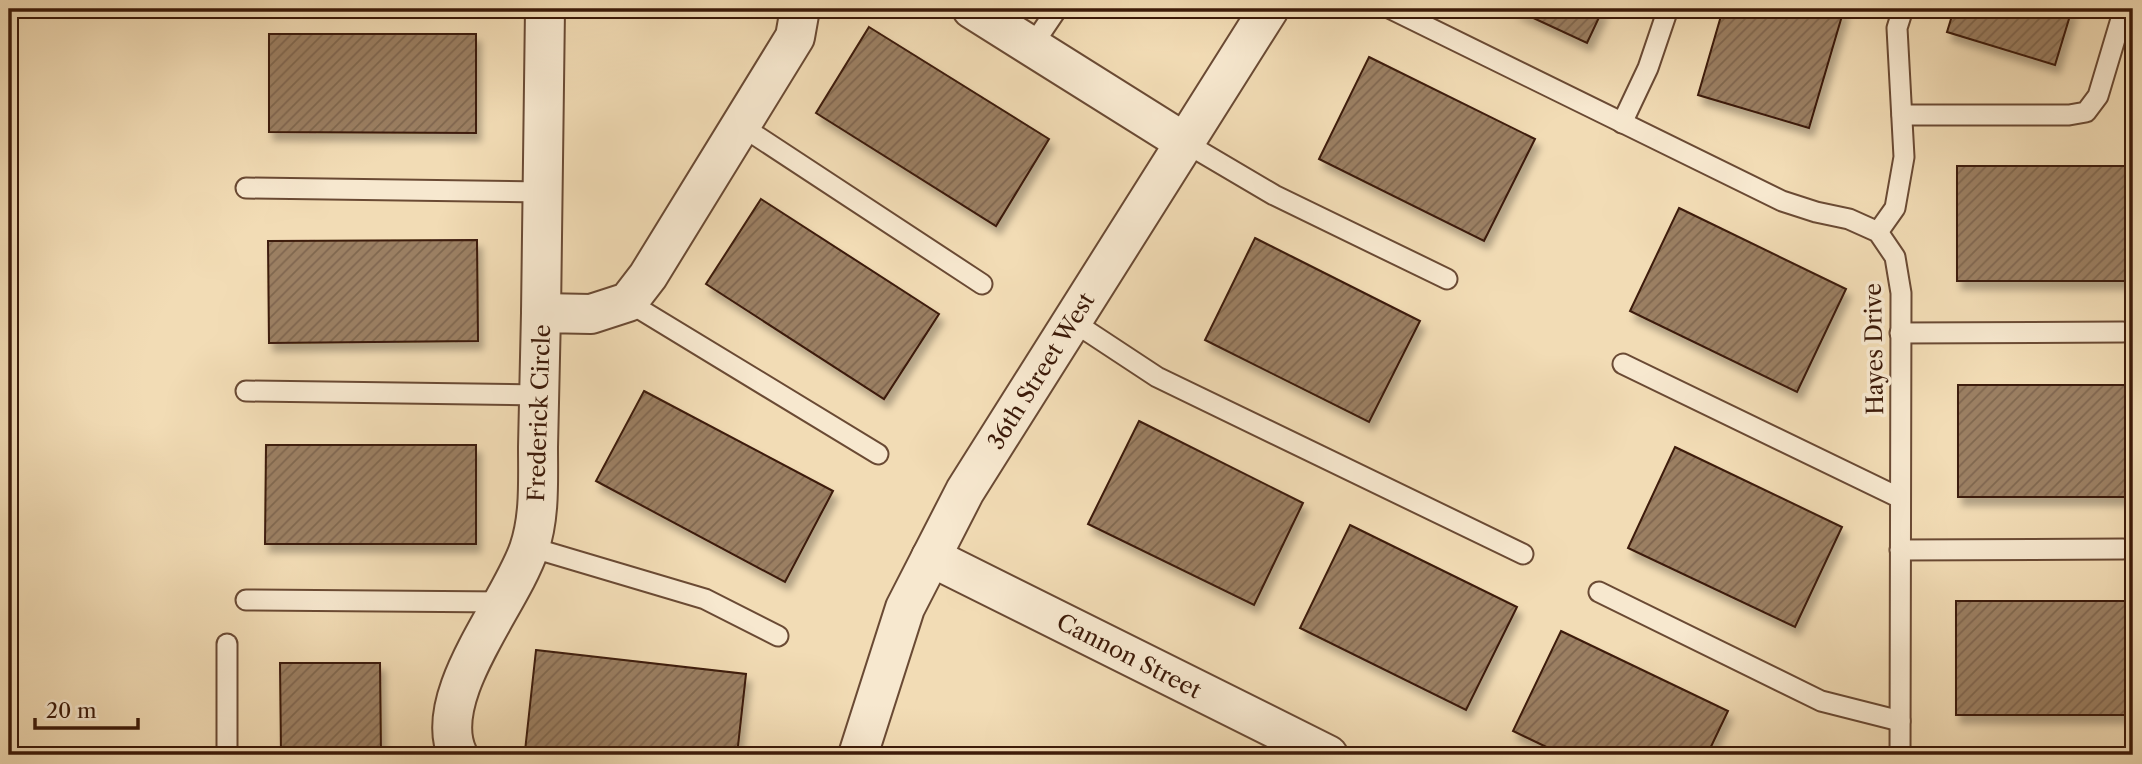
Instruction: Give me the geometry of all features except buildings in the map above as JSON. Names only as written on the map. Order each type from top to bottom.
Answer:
[{"type":"street","points":[[541,313],[545,9]]},
{"type":"street","points":[[628,302],[648,276],[795,37],[800,9]]},
{"type":"street","points":[[972,9],[1184,142]]},
{"type":"street","name":"36th Street West","points":[[858,755],[905,608],[965,491],[1269,9]]},
{"type":"street","name":"Frederick Circle","points":[[458,755],[453,746],[452,710],[464,673],[505,602],[530,547],[537,507],[541,313],[591,314],[628,302]]},
{"type":"street","name":"Cannon Street","points":[[931,557],[1328,755]]},
{"type":"lane","points":[[1032,46],[1057,9]]},
{"type":"lane","points":[[1391,9],[1782,201],[1849,219],[1878,232],[1895,208],[1904,157],[1897,28],[1903,9]]},
{"type":"lane","points":[[1622,123],[1648,68],[1668,9]]},
{"type":"lane","points":[[1902,115],[2069,115],[2086,112],[2098,96],[2124,9]]},
{"type":"lane","points":[[740,125],[982,284]]},
{"type":"lane","points":[[1184,142],[1274,194],[1447,279]]},
{"type":"lane","points":[[246,188],[543,192]]},
{"type":"lane","name":"Hayes Drive","points":[[1878,232],[1895,257],[1901,293],[1900,755]]},
{"type":"lane","points":[[628,302],[878,454]]},
{"type":"lane","points":[[1072,321],[1157,377],[1522,554]]},
{"type":"lane","points":[[1900,333],[2123,332]]},
{"type":"lane","points":[[1623,364],[1900,498]]},
{"type":"lane","points":[[246,391],[539,395]]},
{"type":"lane","points":[[530,547],[705,599],[778,636]]},
{"type":"lane","points":[[1900,550],[2123,549]]},
{"type":"lane","points":[[1599,592],[1821,701],[1900,721]]},
{"type":"lane","points":[[246,600],[505,602]]},
{"type":"lane","points":[[227,644],[227,755]]}]
